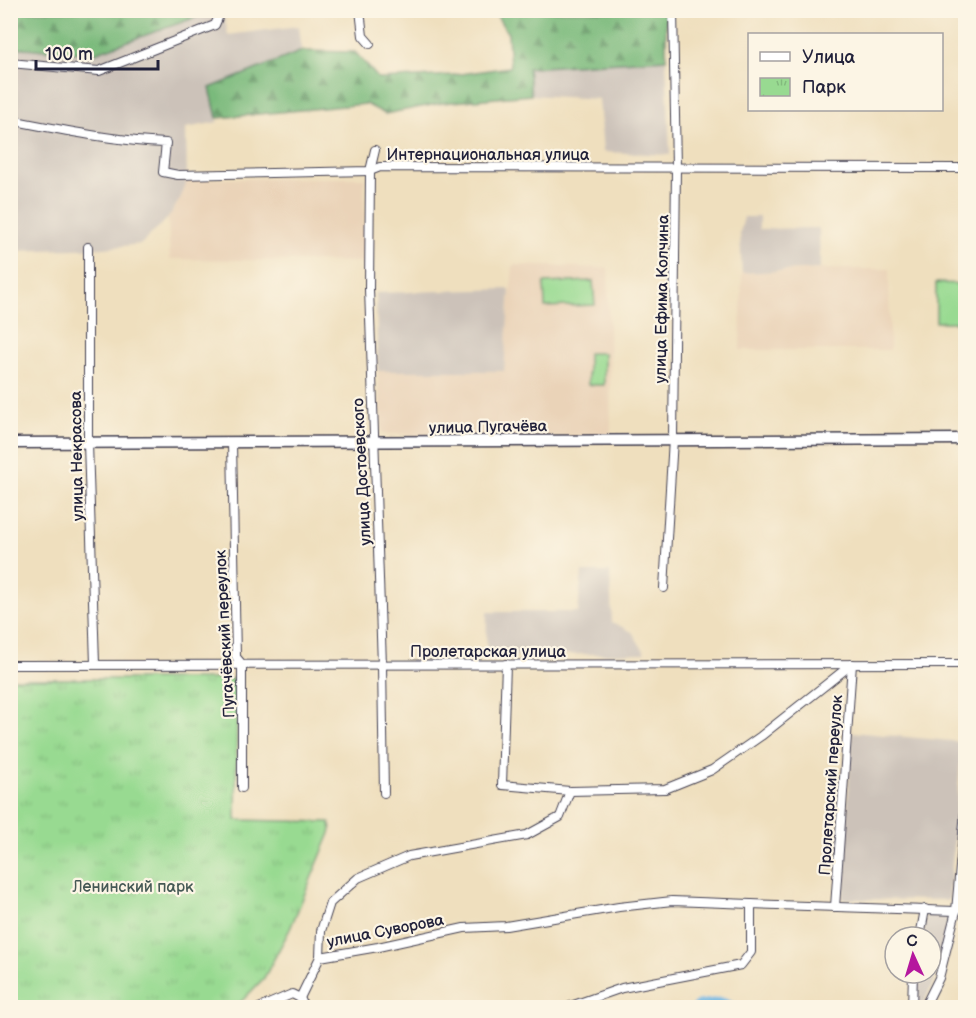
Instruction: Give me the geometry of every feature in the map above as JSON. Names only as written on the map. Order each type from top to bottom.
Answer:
[{"type":"street","points":[[10,63],[99,71],[215,25],[218,18],[217,10]]},
{"type":"street","points":[[360,10],[363,36],[370,44]]},
{"type":"street","name":"улица Ефима Колчина","points":[[664,588],[673,439],[676,168],[673,10]]},
{"type":"street","name":"Интернациональная улица","points":[[10,120],[59,130],[142,142],[166,142],[163,172],[178,175],[370,171],[380,167],[966,168]]},
{"type":"street","name":"улица Достоевского","points":[[375,150],[370,171],[371,367],[382,665],[384,793]]},
{"type":"street","name":"улица Некрасова","points":[[88,247],[88,442],[95,664]]},
{"type":"street","name":"улица Пугачёва","points":[[10,443],[966,439]]},
{"type":"street","name":"Пугачёвский переулок","points":[[232,442],[236,657],[242,664],[242,788]]},
{"type":"street","name":"Пролетарская улица","points":[[10,664],[966,664]]},
{"type":"street","points":[[506,664],[502,785],[570,791],[665,789],[712,770],[761,736],[852,664]]},
{"type":"street","name":"Пролетарский переулок","points":[[836,907],[852,664]]},
{"type":"street","name":"улица Суворова","points":[[570,791],[560,817],[527,835],[409,856],[358,878],[330,903],[321,931],[320,957],[464,928],[506,926],[619,907],[672,901],[956,911]]},
{"type":"street","points":[[924,1008],[939,978],[956,911],[966,800]]},
{"type":"street","points":[[566,1008],[622,988],[741,965],[751,952],[751,904]]},
{"type":"street","points":[[922,925],[925,909]]},
{"type":"street","points":[[300,998],[320,957]]},
{"type":"street","points":[[912,1008],[913,985]]},
{"type":"street","points":[[259,1008],[292,994],[300,998],[305,1008]]},
{"type":"shaded area","points":[[223,10],[228,35],[299,26],[302,51],[210,88],[218,122],[186,128],[187,181],[180,199],[168,218],[141,244],[104,248],[11,251],[10,47],[92,54],[197,17],[197,11]]},
{"type":"shaded area","points":[[666,59],[670,155],[603,152],[599,99],[531,95],[528,68]]},
{"type":"shaded area","points":[[364,178],[365,262],[170,259],[168,218],[180,199],[187,181],[191,179]]},
{"type":"shaded area","points":[[744,217],[759,217],[759,229],[819,228],[820,269],[742,273],[740,233]]},
{"type":"shaded area","points":[[513,265],[608,268],[611,436],[499,437],[382,434],[378,371],[503,371]]},
{"type":"shaded area","points":[[889,269],[890,350],[740,350],[742,273]]},
{"type":"shaded area","points":[[510,289],[504,371],[378,371],[376,293]]},
{"type":"shaded area","points":[[582,572],[610,572],[612,622],[632,632],[645,653],[486,656],[487,612],[578,612]]},
{"type":"shaded area","points":[[852,732],[962,742],[949,900],[842,899]]},
{"type":"shaded area","points":[[927,914],[950,915],[943,945],[943,925],[925,925]]},
{"type":"shaded area","points":[[916,985],[932,985],[922,1007],[915,1008]]},
{"type":"green space","points":[[11,11],[197,11],[197,17],[92,54],[11,47]]},
{"type":"green space","points":[[494,11],[666,11],[666,59],[528,68],[531,95],[442,103],[385,114],[366,104],[217,118],[210,88],[302,51],[355,52],[379,79],[454,75],[510,67],[508,34]]},
{"type":"green space","points":[[593,281],[595,305],[545,307],[544,283]]},
{"type":"green space","points":[[936,283],[965,284],[965,322],[936,322]]},
{"type":"green space","points":[[588,353],[604,353],[604,385],[588,385]]},
{"type":"green space","name":"Ленинский парк","points":[[11,679],[237,679],[236,820],[330,822],[331,831],[290,929],[264,978],[236,1007],[11,1007]]},
{"type":"waterway","points":[[699,1008],[721,1005],[729,1008]]}]
